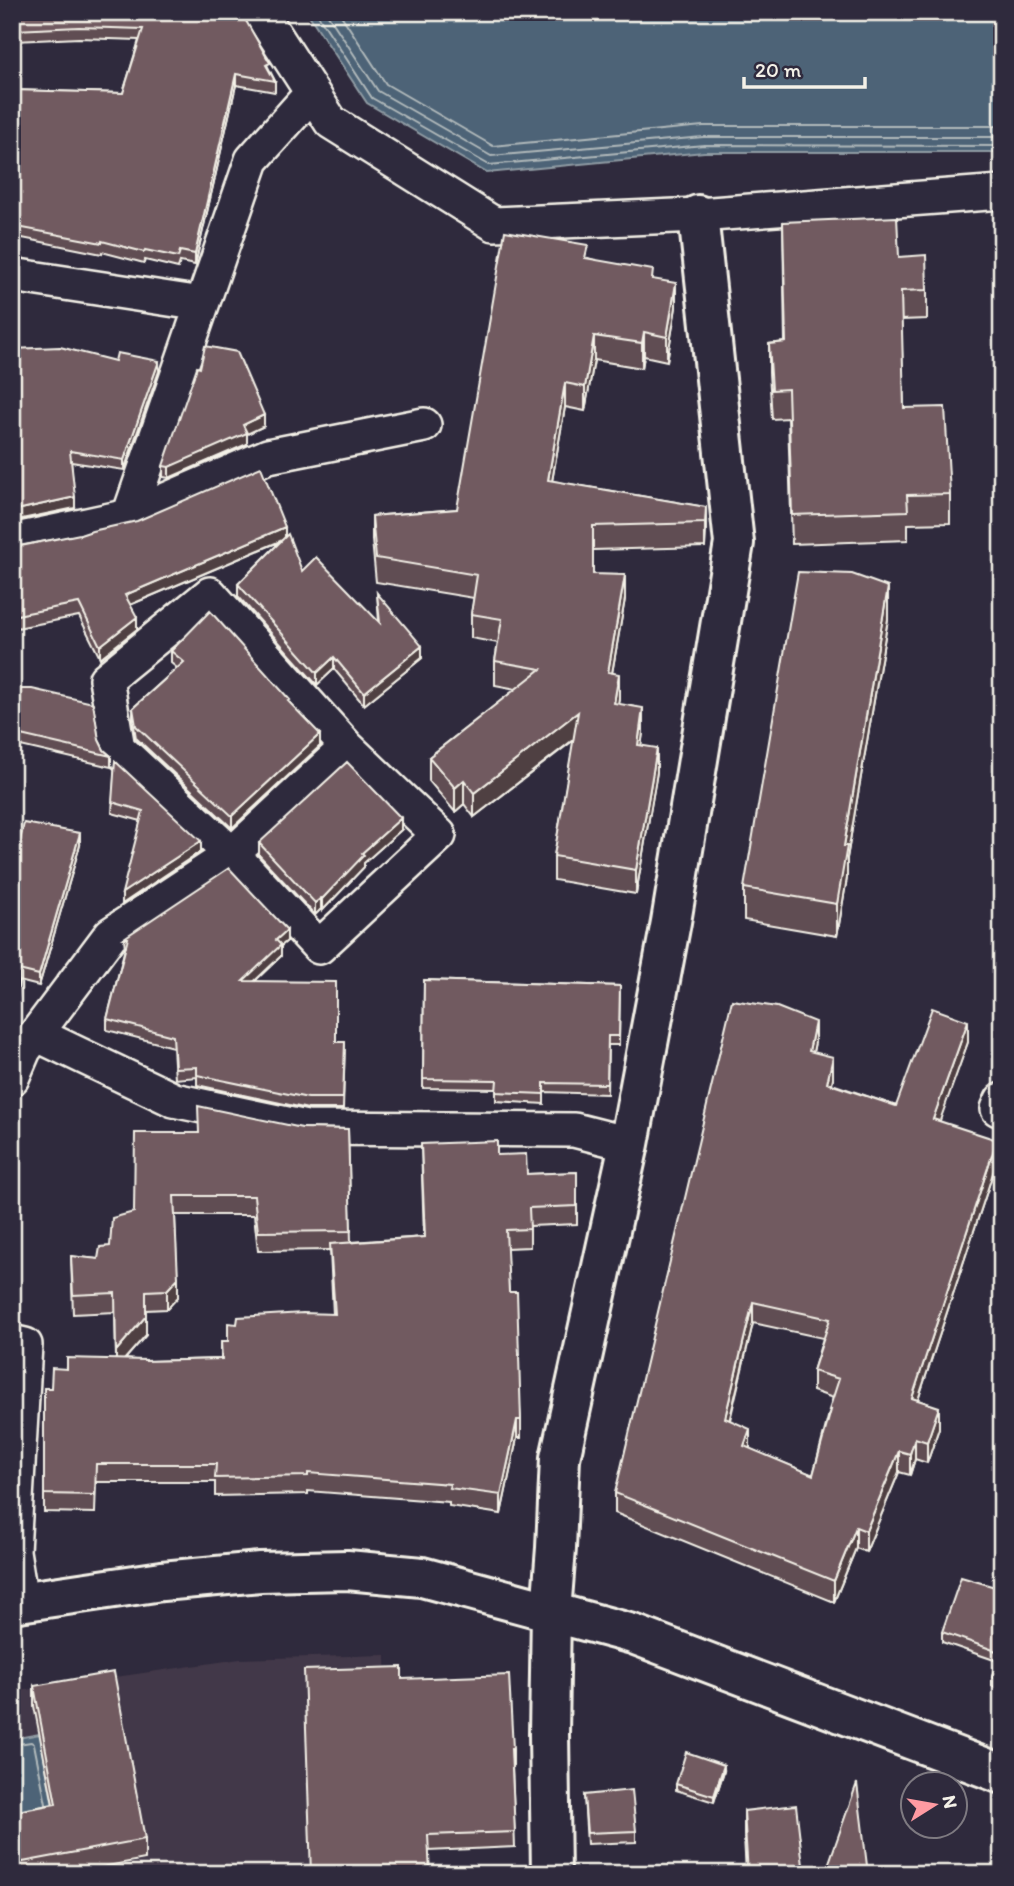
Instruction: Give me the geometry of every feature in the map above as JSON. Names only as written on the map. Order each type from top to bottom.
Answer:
[{"type":"street","points":[[260,12],[331,122],[494,223],[698,215],[1002,192]]},
{"type":"street","points":[[129,516],[252,160],[312,93]]},
{"type":"street","points":[[551,1874],[551,1612],[560,1458],[629,1144],[671,922],[734,543],[698,215]]},
{"type":"street","points":[[12,275],[202,304]]},
{"type":"street","points":[[12,541],[129,516],[268,456],[424,425]]},
{"type":"street","points":[[210,594],[347,747],[439,835],[319,947],[232,854],[118,748],[106,678],[210,594]]},
{"type":"street","points":[[12,1078],[24,1049],[111,934],[232,854],[347,747]]},
{"type":"street","points":[[36,1034],[174,1100],[306,1128],[574,1130],[629,1144]]},
{"type":"street","points":[[1002,1100],[998,1109],[1002,1110]]},
{"type":"street","points":[[12,1342],[25,1345],[13,1551],[17,1602],[174,1580],[260,1572],[347,1570],[422,1577],[633,1634],[1002,1774]]},
{"type":"shaded area","points":[[386,1655],[390,1874],[12,1874],[12,1692],[240,1659]]},
{"type":"water","points":[[307,12],[1002,12],[1002,152],[704,152],[487,173],[367,103]]},
{"type":"water","points":[[40,1734],[56,1824],[12,1832],[12,1739]]},
{"type":"building","points":[[14,12],[241,12],[270,63],[266,65],[275,81],[236,74],[195,254],[180,251],[178,257],[145,250],[144,252],[102,241],[12,226],[12,90],[123,93],[143,29],[79,27],[15,30]]},
{"type":"building","points":[[897,217],[899,257],[926,255],[927,290],[901,291],[904,408],[945,407],[950,494],[907,495],[908,511],[792,515],[788,389],[772,390],[769,344],[786,342],[783,222]]},
{"type":"building","points":[[505,231],[588,245],[585,258],[653,270],[652,279],[676,283],[667,337],[644,332],[642,343],[594,336],[585,387],[565,383],[548,480],[706,507],[705,523],[593,526],[593,574],[625,575],[608,672],[619,674],[614,703],[643,708],[638,745],[657,748],[636,870],[554,856],[578,712],[474,793],[464,780],[455,788],[429,757],[541,669],[495,661],[502,619],[471,614],[477,575],[376,558],[372,516],[457,509]]},
{"type":"building","points":[[205,346],[237,352],[264,415],[243,425],[247,433],[169,467],[163,466],[197,367],[200,368]]},
{"type":"building","points":[[60,347],[115,361],[117,353],[159,361],[124,460],[70,451],[75,497],[12,511],[12,349]]},
{"type":"building","points":[[261,467],[285,527],[125,595],[137,617],[100,646],[79,603],[12,616],[12,571],[15,571],[12,547],[137,521]]},
{"type":"building","points":[[288,534],[302,571],[316,557],[380,623],[377,593],[422,646],[364,693],[334,657],[317,673],[238,584]]},
{"type":"building","points":[[798,572],[852,574],[888,587],[844,846],[847,846],[837,904],[744,888]]},
{"type":"building","points":[[210,611],[320,734],[232,816],[136,726],[133,708],[184,662],[171,651]]},
{"type":"building","points":[[12,630],[17,631],[12,651]]},
{"type":"building","points":[[18,689],[32,689],[93,703],[99,740],[111,756],[12,733],[12,713]]},
{"type":"building","points":[[115,761],[201,841],[122,893],[143,811],[112,802]]},
{"type":"building","points":[[347,762],[401,818],[362,853],[364,855],[315,903],[259,843]]},
{"type":"building","points":[[24,823],[80,833],[39,975],[19,970],[15,1006],[12,1005],[12,867]]},
{"type":"building","points":[[229,868],[287,930],[276,940],[281,945],[243,981],[336,982],[336,1042],[345,1042],[343,1098],[308,1098],[197,1075],[197,1067],[175,1068],[173,1036],[107,1019],[128,938],[124,938]]},
{"type":"building","points":[[424,980],[620,986],[619,1036],[608,1036],[607,1084],[544,1083],[544,1094],[496,1092],[497,1080],[423,1079]]},
{"type":"building","points":[[732,1000],[777,1007],[815,1022],[809,1051],[833,1057],[827,1083],[896,1106],[932,1008],[968,1021],[933,1119],[997,1140],[912,1398],[939,1407],[927,1442],[915,1438],[910,1454],[899,1451],[866,1531],[856,1527],[834,1581],[615,1493]],"holes":[[[753,1302],[830,1319],[813,1371],[839,1379],[813,1475],[744,1446],[750,1429],[725,1418]]]},
{"type":"building","points":[[198,1106],[302,1128],[348,1129],[351,1231],[258,1232],[254,1196],[174,1196],[178,1278],[167,1290],[146,1291],[146,1316],[116,1351],[115,1293],[73,1295],[71,1256],[98,1259],[100,1247],[110,1246],[112,1218],[134,1212],[135,1133],[199,1133]]},
{"type":"building","points":[[497,1141],[497,1155],[526,1154],[527,1174],[577,1172],[577,1206],[529,1208],[530,1229],[506,1230],[509,1292],[517,1292],[521,1420],[517,1420],[501,1495],[449,1488],[450,1484],[308,1473],[308,1476],[215,1478],[216,1464],[96,1464],[95,1495],[44,1494],[44,1388],[51,1388],[52,1368],[67,1369],[67,1358],[146,1361],[222,1359],[221,1341],[228,1341],[228,1323],[237,1324],[238,1317],[335,1314],[330,1244],[425,1237],[421,1144]]},
{"type":"building","points":[[961,1577],[1002,1589],[1002,1680],[992,1677],[999,1652],[942,1632]]},
{"type":"building","points":[[402,1667],[402,1679],[509,1675],[515,1832],[428,1835],[430,1874],[311,1874],[304,1670]]},
{"type":"building","points":[[114,1672],[145,1839],[12,1864],[12,1812],[56,1804],[34,1686]]},
{"type":"building","points":[[686,1752],[724,1765],[714,1796],[676,1784]]},
{"type":"building","points":[[857,1783],[868,1874],[825,1874]]},
{"type":"building","points":[[632,1790],[636,1831],[587,1833],[584,1795]]},
{"type":"building","points":[[796,1805],[804,1874],[748,1874],[744,1811]]}]
